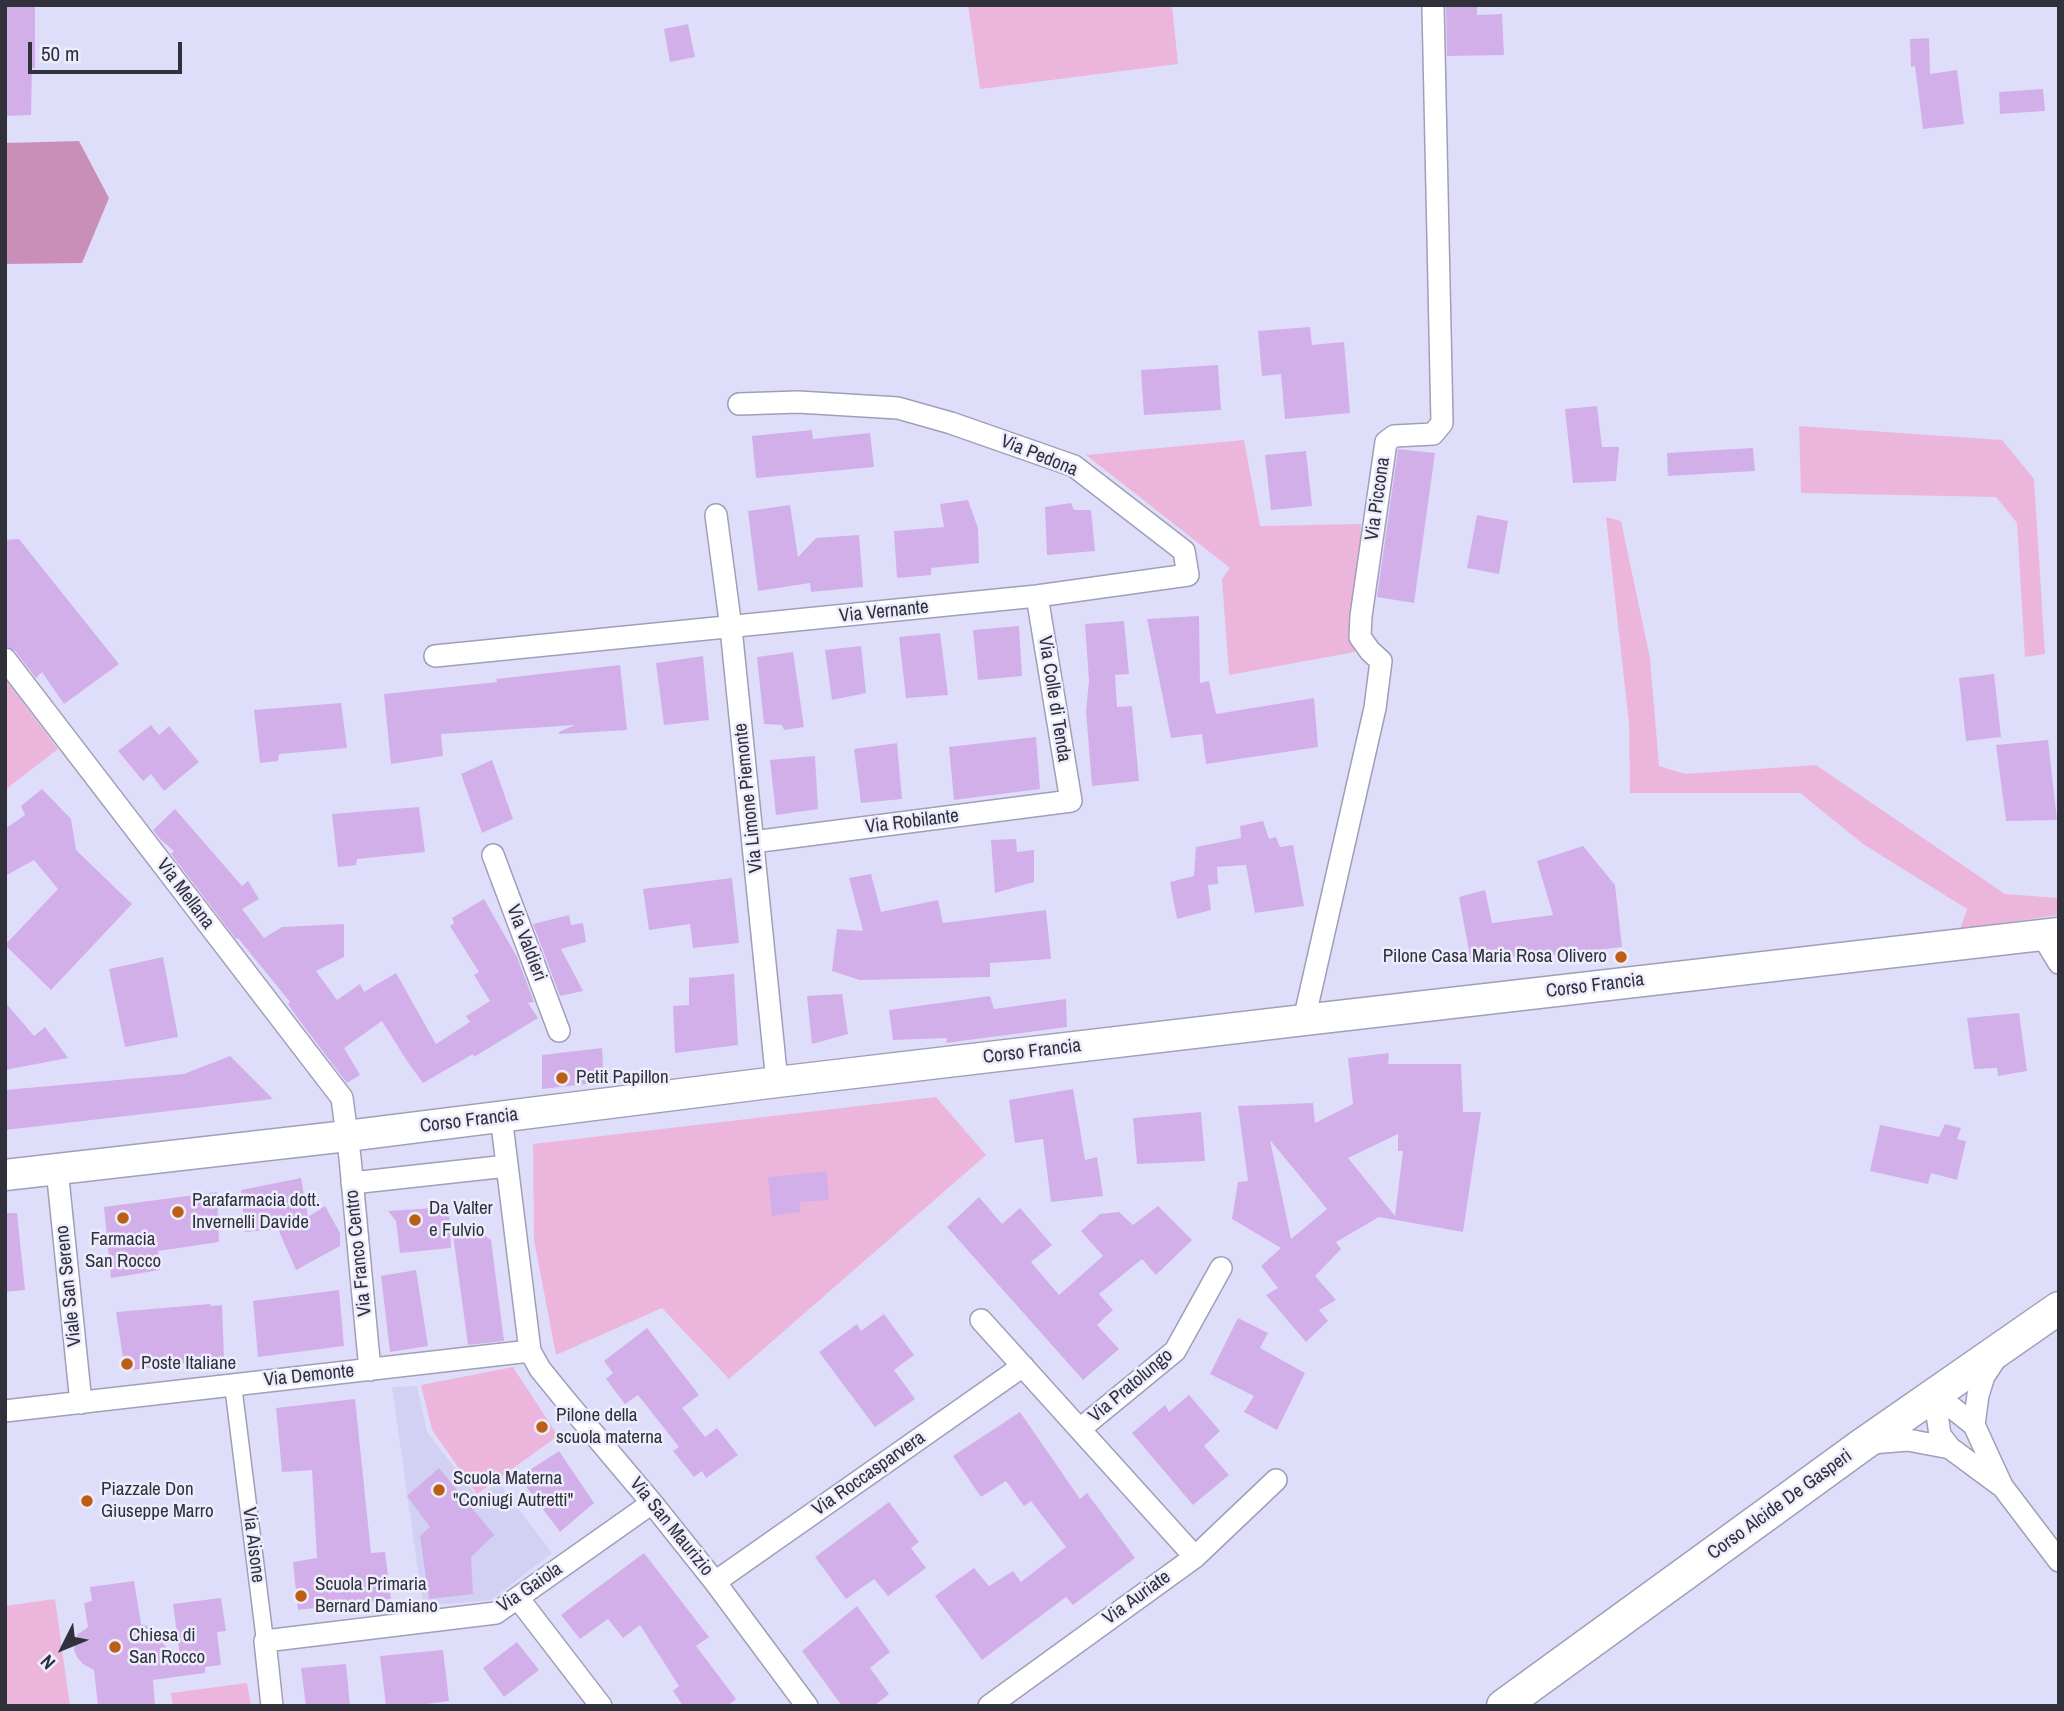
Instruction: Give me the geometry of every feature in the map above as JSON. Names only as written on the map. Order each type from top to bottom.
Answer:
[{"type":"main road","name":"Corso Francia","points":[[5,1175],[2050,934]]},
{"type":"main road","name":"Corso Alcide De Gasperi","points":[[1503,1706],[1862,1444],[1939,1398],[2005,1344],[2059,1308]]},
{"type":"street","name":"Via Piccona","points":[[1304,1020],[1375,708],[1381,661],[1360,637],[1387,442],[1394,436],[1433,434],[1441,423],[1433,5]]},
{"type":"street","name":"Via Pedona","points":[[739,404],[797,402],[898,408],[951,423],[1074,466],[1184,551],[1188,575],[1037,596]]},
{"type":"street","name":"Via Limone Piemonte","points":[[716,515],[731,628],[777,1082]]},
{"type":"street","name":"Via Vernante","points":[[435,656],[1037,596]]},
{"type":"street","name":"Via Colle di Tenda","points":[[1037,596],[1071,801]]},
{"type":"street","name":"Via Mellana","points":[[5,659],[342,1098],[347,1136]]},
{"type":"street","name":"Via Robilante","points":[[753,842],[1071,801]]},
{"type":"street","name":"Via Valdieri","points":[[493,855],[559,1031]]},
{"type":"street","points":[[2050,934],[2059,963]]},
{"type":"street","points":[[501,1116],[530,1351]]},
{"type":"street","name":"Via Franco Centro","points":[[347,1136],[370,1370]]},
{"type":"street","points":[[352,1183],[507,1166]]},
{"type":"street","name":"Viale San Sereno","points":[[57,1169],[81,1403]]},
{"type":"street","name":"Via Pratolungo","points":[[1080,1429],[1175,1351],[1221,1268]]},
{"type":"street","name":"Via Pratolungo","points":[[981,1320],[1195,1557]]},
{"type":"street","points":[[1974,1425],[1984,1376],[2005,1344]]},
{"type":"street","name":"Via Demonte","points":[[5,1411],[530,1351]]},
{"type":"street","name":"Via San Maurizio","points":[[530,1351],[540,1369],[715,1581],[807,1706]]},
{"type":"street","name":"Via Roccasparvera","points":[[715,1581],[1023,1366]]},
{"type":"street","name":"Via Aisone","points":[[233,1385],[272,1706]]},
{"type":"street","points":[[2002,1486],[1950,1448],[1940,1435],[1937,1414],[1939,1398],[1974,1425],[2002,1486],[2059,1561]]},
{"type":"street","points":[[1862,1444],[1908,1440],[1950,1448]]},
{"type":"street","name":"Via Auriate","points":[[989,1706],[1195,1557],[1276,1480]]},
{"type":"street","name":"Via Gaiola","points":[[265,1641],[496,1613],[652,1503]]},
{"type":"street","points":[[518,1598],[601,1706]]},
{"type":"shaded area","points":[[968,5],[1172,5],[1178,64],[980,89]]},
{"type":"shaded area","points":[[79,141],[109,198],[82,263],[5,264],[5,143]]},
{"type":"shaded area","points":[[1799,426],[2002,440],[2034,479],[2045,654],[2025,657],[2017,523],[1996,497],[1801,493]]},
{"type":"shaded area","points":[[1244,440],[1260,526],[1361,524],[1355,652],[1229,675],[1222,579],[1230,568],[1086,455]]},
{"type":"shaded area","points":[[1606,517],[1621,521],[1650,658],[1659,766],[1685,774],[1816,765],[2005,894],[2059,898],[2059,915],[1960,929],[1967,909],[1863,844],[1800,793],[1630,793],[1629,723]]},
{"type":"shaded area","points":[[5,679],[58,749],[5,790]]},
{"type":"shaded area","points":[[936,1097],[986,1155],[729,1379],[662,1308],[556,1355],[534,1240],[533,1144]]},
{"type":"shaded area","points":[[513,1367],[558,1436],[477,1494],[432,1430],[421,1385]]},
{"type":"shaded area","name":"Scuola Materna \"Coniugi Autretti\"","points":[[417,1386],[427,1432],[478,1497],[499,1483],[552,1553],[491,1600],[423,1606],[392,1387]]},
{"type":"shaded area","points":[[55,1599],[70,1706],[5,1706],[5,1606]]},
{"type":"shaded area","points":[[247,1683],[251,1706],[173,1706],[171,1693]]},
{"type":"building","points":[[5,5],[35,5],[35,68],[32,68],[31,115],[5,116]]},
{"type":"building","points":[[1446,5],[1477,5],[1477,15],[1502,14],[1504,55],[1447,56]]},
{"type":"building","points":[[688,24],[695,57],[670,62],[664,29]]},
{"type":"building","points":[[1929,38],[1930,74],[1957,70],[1964,124],[1923,129],[1915,66],[1911,67],[1910,39]]},
{"type":"building","points":[[2043,89],[2045,111],[2000,114],[1999,92]]},
{"type":"building","points":[[1310,327],[1312,345],[1344,342],[1350,413],[1285,419],[1281,374],[1262,376],[1258,331]]},
{"type":"building","points":[[1218,365],[1221,410],[1144,415],[1141,370]]},
{"type":"building","points":[[1597,406],[1602,447],[1619,447],[1616,481],[1573,483],[1565,409]]},
{"type":"building","points":[[812,430],[813,439],[870,433],[874,467],[756,478],[752,436]]},
{"type":"building","points":[[1753,448],[1755,471],[1668,476],[1667,453]]},
{"type":"building","points":[[1398,449],[1435,453],[1414,603],[1377,597]]},
{"type":"building","points":[[1306,451],[1312,506],[1271,510],[1265,455]]},
{"type":"building","points":[[968,500],[978,528],[979,563],[931,568],[931,575],[897,578],[894,531],[944,527],[940,504]]},
{"type":"building","points":[[1071,503],[1074,510],[1091,510],[1095,551],[1047,555],[1045,507]]},
{"type":"building","points":[[790,505],[798,557],[816,538],[859,535],[863,587],[811,592],[810,583],[758,591],[748,511]]},
{"type":"building","points":[[1477,515],[1508,521],[1499,574],[1467,568]]},
{"type":"building","points":[[19,539],[119,664],[64,704],[42,672],[36,678],[15,651],[5,646],[5,540]]},
{"type":"building","points":[[1199,616],[1200,683],[1209,681],[1216,714],[1314,698],[1318,747],[1206,764],[1202,734],[1171,738],[1147,619]]},
{"type":"building","points":[[1124,621],[1129,674],[1115,675],[1117,707],[1132,706],[1139,781],[1092,786],[1086,711],[1089,681],[1085,624]]},
{"type":"building","points":[[1019,626],[1022,676],[978,680],[973,630]]},
{"type":"building","points":[[940,633],[948,695],[906,698],[899,637]]},
{"type":"building","points":[[861,646],[866,693],[832,700],[825,650]]},
{"type":"building","points":[[793,652],[804,727],[784,730],[782,725],[764,724],[757,657]]},
{"type":"building","points":[[703,656],[709,720],[664,725],[656,663]]},
{"type":"building","points":[[620,665],[627,730],[559,734],[575,725],[441,734],[443,756],[391,764],[384,694]]},
{"type":"building","points":[[1994,674],[2001,737],[1966,741],[1959,678]]},
{"type":"building","points":[[341,703],[347,748],[279,754],[278,761],[260,763],[254,710]]},
{"type":"building","points":[[151,725],[159,735],[169,726],[199,762],[164,791],[151,774],[143,781],[118,751]]},
{"type":"building","points":[[1036,737],[1040,789],[954,800],[949,747]]},
{"type":"building","points":[[2048,740],[2057,820],[2006,821],[1996,745]]},
{"type":"building","points":[[897,743],[902,799],[861,803],[854,749]]},
{"type":"building","points":[[815,756],[818,809],[776,815],[770,760]]},
{"type":"building","points":[[492,760],[513,819],[482,833],[461,774]]},
{"type":"building","points":[[42,789],[71,819],[76,850],[132,904],[51,990],[5,945],[58,889],[34,860],[5,876],[5,829],[25,815],[21,806]]},
{"type":"building","points":[[419,807],[425,852],[357,859],[356,865],[338,867],[332,814]]},
{"type":"building","points":[[175,809],[242,886],[248,881],[259,899],[242,909],[264,938],[282,927],[344,924],[344,957],[316,971],[337,1000],[360,984],[364,992],[396,973],[436,1044],[470,1022],[466,1016],[490,1001],[474,975],[479,972],[450,926],[454,923],[452,918],[484,899],[517,957],[534,1002],[528,1003],[538,1018],[474,1057],[473,1054],[423,1083],[382,1021],[344,1048],[360,1075],[347,1083],[297,1017],[288,1004],[290,1002],[238,938],[236,939],[171,854],[174,851],[153,830]]},
{"type":"building","points":[[1263,821],[1269,839],[1276,837],[1280,847],[1293,845],[1304,906],[1255,913],[1246,865],[1217,867],[1218,884],[1208,885],[1211,910],[1177,919],[1170,882],[1194,876],[1196,847],[1241,838],[1240,826]]},
{"type":"building","points":[[1016,839],[1017,852],[1034,850],[1034,882],[995,893],[991,840]]},
{"type":"building","points":[[1583,846],[1615,885],[1622,947],[1516,960],[1516,956],[1471,962],[1459,897],[1485,890],[1492,923],[1553,915],[1537,861]]},
{"type":"building","points":[[871,874],[881,912],[938,900],[943,923],[1046,910],[1051,959],[990,963],[990,977],[860,980],[832,971],[837,929],[863,931],[849,878]]},
{"type":"building","points":[[732,878],[739,943],[693,948],[690,924],[649,930],[643,889]]},
{"type":"building","points":[[569,915],[571,925],[583,923],[586,942],[561,949],[583,991],[560,996],[533,924]]},
{"type":"building","points":[[163,957],[178,1037],[125,1047],[109,969]]},
{"type":"building","points":[[734,974],[738,1045],[675,1053],[673,1006],[689,1005],[689,978]]},
{"type":"building","points":[[842,994],[848,1034],[812,1044],[807,996]]},
{"type":"building","points":[[990,996],[994,1009],[1066,999],[1067,1027],[946,1043],[947,1038],[893,1040],[889,1010]]},
{"type":"building","points":[[5,1002],[34,1036],[45,1027],[68,1058],[5,1070]]},
{"type":"building","points":[[2019,1013],[2027,1071],[1998,1076],[1997,1068],[1974,1069],[1967,1018]]},
{"type":"building","points":[[602,1048],[604,1082],[542,1089],[542,1055]]},
{"type":"building","points":[[1389,1053],[1388,1064],[1461,1064],[1463,1112],[1481,1112],[1463,1232],[1379,1217],[1336,1242],[1341,1249],[1315,1276],[1336,1300],[1319,1310],[1328,1321],[1306,1342],[1266,1295],[1278,1288],[1261,1266],[1281,1248],[1232,1219],[1238,1182],[1248,1181],[1238,1106],[1313,1103],[1315,1123],[1353,1104],[1348,1058]],"holes":[[[1398,1134],[1398,1151],[1403,1151],[1395,1216],[1348,1158]],[[1270,1140],[1327,1209],[1291,1239]]]},
{"type":"building","points":[[230,1056],[273,1099],[5,1130],[5,1090],[184,1074]]},
{"type":"building","points":[[1073,1089],[1085,1160],[1097,1157],[1103,1196],[1051,1202],[1043,1139],[1015,1143],[1009,1100]]},
{"type":"building","points":[[1201,1112],[1205,1161],[1137,1164],[1133,1118]]},
{"type":"building","points":[[1945,1124],[1961,1128],[1957,1139],[1966,1141],[1957,1180],[1931,1173],[1928,1184],[1870,1171],[1880,1125],[1939,1137]]},
{"type":"building","points":[[827,1171],[829,1200],[800,1202],[800,1212],[772,1216],[768,1177]]},
{"type":"building","points":[[301,1178],[308,1217],[325,1206],[340,1233],[340,1246],[296,1270],[278,1229],[245,1232],[241,1190]]},
{"type":"building","points":[[217,1192],[219,1242],[158,1251],[160,1270],[111,1278],[104,1207]]},
{"type":"building","points":[[979,1197],[1002,1224],[1020,1208],[1052,1245],[1031,1262],[1059,1295],[1103,1256],[1081,1231],[1100,1214],[1119,1212],[1133,1225],[1158,1206],[1192,1240],[1156,1275],[1142,1259],[1099,1294],[1113,1310],[1097,1325],[1119,1349],[1083,1380],[947,1227]]},
{"type":"building","points":[[449,1207],[451,1248],[400,1253],[396,1221],[388,1211]]},
{"type":"building","points":[[5,1213],[17,1213],[25,1290],[5,1292]]},
{"type":"building","points":[[480,1232],[491,1240],[504,1341],[468,1345],[453,1235]]},
{"type":"building","points":[[416,1270],[428,1346],[390,1352],[381,1276]]},
{"type":"building","points":[[339,1290],[344,1346],[258,1357],[253,1301]]},
{"type":"building","points":[[222,1305],[224,1358],[125,1371],[116,1312]]},
{"type":"building","points":[[884,1314],[914,1355],[894,1370],[915,1399],[875,1427],[819,1352],[857,1324],[861,1331]]},
{"type":"building","points":[[1238,1318],[1268,1333],[1260,1348],[1305,1373],[1277,1430],[1244,1412],[1254,1396],[1210,1374]]},
{"type":"building","points":[[647,1328],[699,1395],[682,1408],[705,1437],[717,1428],[738,1455],[706,1478],[702,1471],[694,1477],[673,1451],[679,1447],[638,1395],[625,1404],[606,1379],[613,1373],[604,1361]]},
{"type":"building","points":[[1189,1395],[1220,1431],[1204,1446],[1229,1475],[1193,1505],[1132,1433],[1165,1405],[1169,1412]]},
{"type":"building","points":[[355,1399],[371,1553],[385,1552],[391,1599],[298,1610],[293,1562],[317,1558],[312,1470],[282,1472],[276,1408]]},
{"type":"building","points":[[1020,1412],[1080,1499],[1087,1493],[1135,1558],[1073,1605],[1066,1597],[982,1660],[935,1596],[974,1568],[989,1586],[1013,1571],[1021,1582],[1066,1547],[1031,1501],[1024,1506],[1006,1481],[981,1497],[953,1456]]},
{"type":"building","points":[[559,1451],[594,1503],[560,1532],[519,1477]]},
{"type":"building","points":[[439,1468],[494,1535],[471,1557],[473,1594],[429,1599],[420,1536],[430,1527],[407,1496]]},
{"type":"building","points":[[889,1502],[919,1542],[911,1548],[926,1568],[888,1596],[874,1579],[846,1599],[815,1557]]},
{"type":"building","points":[[644,1553],[709,1637],[696,1646],[736,1699],[727,1706],[683,1706],[673,1691],[679,1686],[640,1625],[623,1638],[608,1619],[580,1639],[561,1615]]},
{"type":"building","name":"Chiesa di San Rocco","points":[[134,1581],[141,1624],[147,1626],[181,1663],[173,1604],[221,1598],[226,1631],[217,1632],[221,1665],[205,1667],[205,1673],[153,1680],[155,1706],[98,1706],[94,1670],[83,1664],[74,1650],[78,1634],[88,1627],[84,1603],[92,1601],[90,1587]]},
{"type":"building","points":[[857,1606],[890,1652],[870,1668],[889,1694],[874,1706],[842,1706],[802,1651]]},
{"type":"building","points":[[517,1642],[539,1670],[504,1697],[483,1668]]},
{"type":"building","points":[[443,1650],[449,1701],[386,1706],[380,1656]]},
{"type":"building","points":[[346,1664],[350,1706],[306,1706],[301,1668]]},
{"type":"place","name":"Pilone Casa Maria Rosa Olivero","points":[[1621,957]]},
{"type":"place","name":"Petit Papillon","points":[[562,1078]]},
{"type":"place","name":"Parafarmacia dott. Invernelli Davide","points":[[178,1212]]},
{"type":"place","name":"Farmacia San Rocco","points":[[123,1218]]},
{"type":"place","name":"Da Valter e Fulvio","points":[[415,1220]]},
{"type":"place","name":"Poste Italiane","points":[[127,1364]]},
{"type":"place","name":"Pilone della scuola materna","points":[[542,1427]]},
{"type":"place","name":"Scuola Materna \"Coniugi Autretti\"","points":[[439,1490]]},
{"type":"place","name":"Piazzale Don Giuseppe Marro","points":[[87,1501]]},
{"type":"place","name":"Scuola Primaria Bernard Damiano","points":[[301,1596]]},
{"type":"place","name":"Chiesa di San Rocco","points":[[115,1647]]}]
